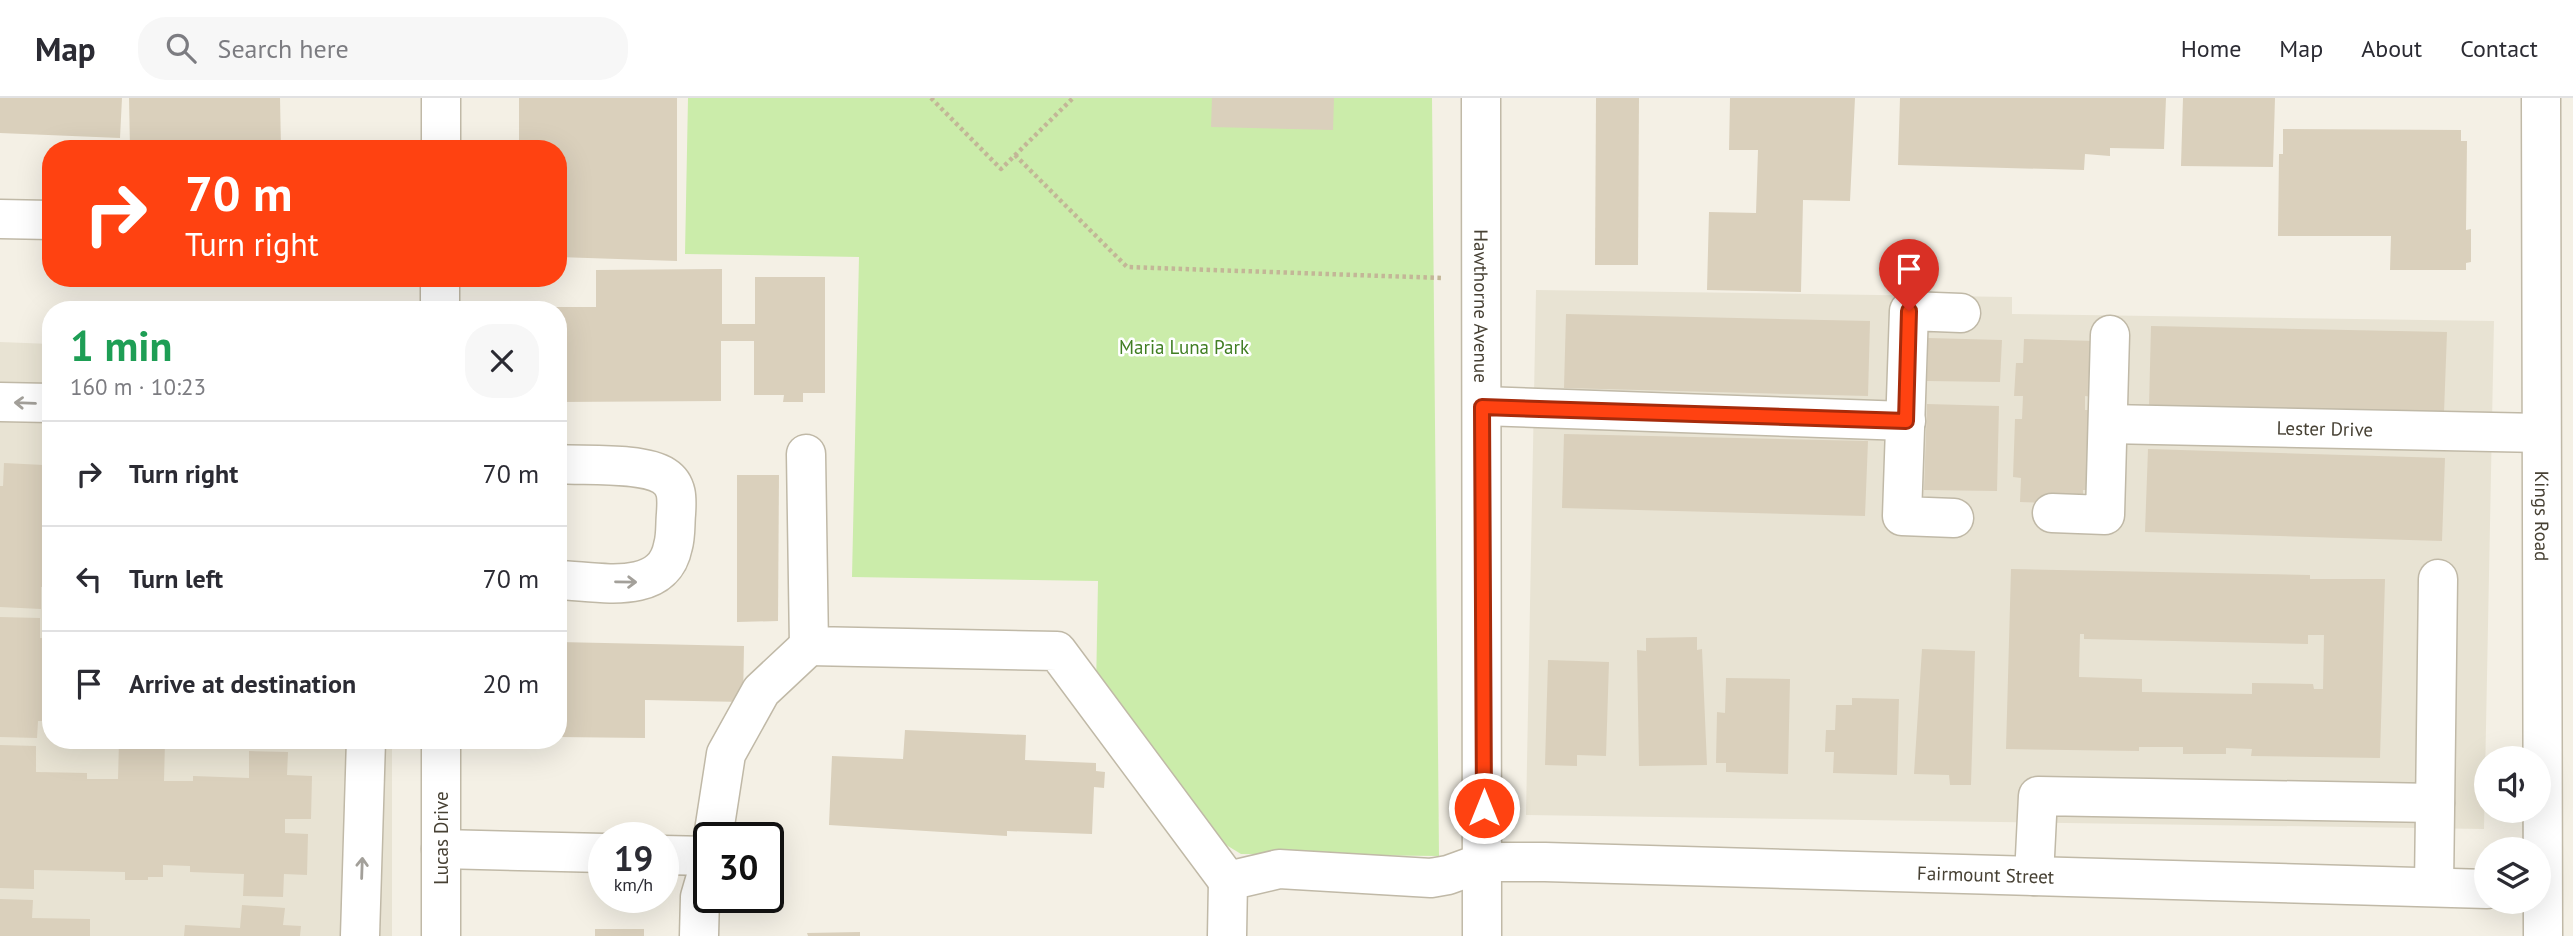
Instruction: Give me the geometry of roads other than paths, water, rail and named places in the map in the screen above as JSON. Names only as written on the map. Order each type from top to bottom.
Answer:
[{"type":"street","points":[[441,98],[441,140]]},
{"type":"street","name":"Hawthorne Avenue","points":[[1480,98],[1484,862],[1482,936]]},
{"type":"street","name":"Kings Road","points":[[2541,98],[2542,433],[2557,570],[2544,837]]},
{"type":"street","points":[[0,219],[42,220]]},
{"type":"street","points":[[1954,518],[1902,516],[1909,311],[1961,313]]},
{"type":"street","points":[[2052,513],[2105,515],[2110,335]]},
{"type":"street","points":[[0,402],[42,403]]},
{"type":"street","points":[[1482,407],[1906,421]]},
{"type":"street","name":"Lester Drive","points":[[2108,424],[2542,433]]},
{"type":"street","points":[[806,454],[809,646]]},
{"type":"street","points":[[567,465],[647,469],[663,475],[672,483],[677,496],[673,548],[655,577],[638,583],[567,580]]},
{"type":"street","points":[[2434,887],[2438,579]]},
{"type":"street","points":[[715,822],[726,754],[761,691],[809,646],[1057,650],[1079,684],[1228,881],[1227,936]]},
{"type":"street","points":[[360,936],[366,749]]},
{"type":"street","name":"Lucas Drive","points":[[441,749],[441,936]]},
{"type":"street","points":[[2034,876],[2038,796],[2435,803]]},
{"type":"street","points":[[441,849],[588,853]]},
{"type":"street","points":[[1228,881],[1279,869],[1431,878],[1448,876],[1484,862]]},
{"type":"street","name":"Fairmount Street","points":[[1484,862],[2474,889]]},
{"type":"street","points":[[699,936],[700,913]]},
{"type":"street","name":"Kings Road","points":[[2542,914],[2543,936]]},
{"type":"park label","name":"Maria Luna Park","points":[[1184,347]]}]
